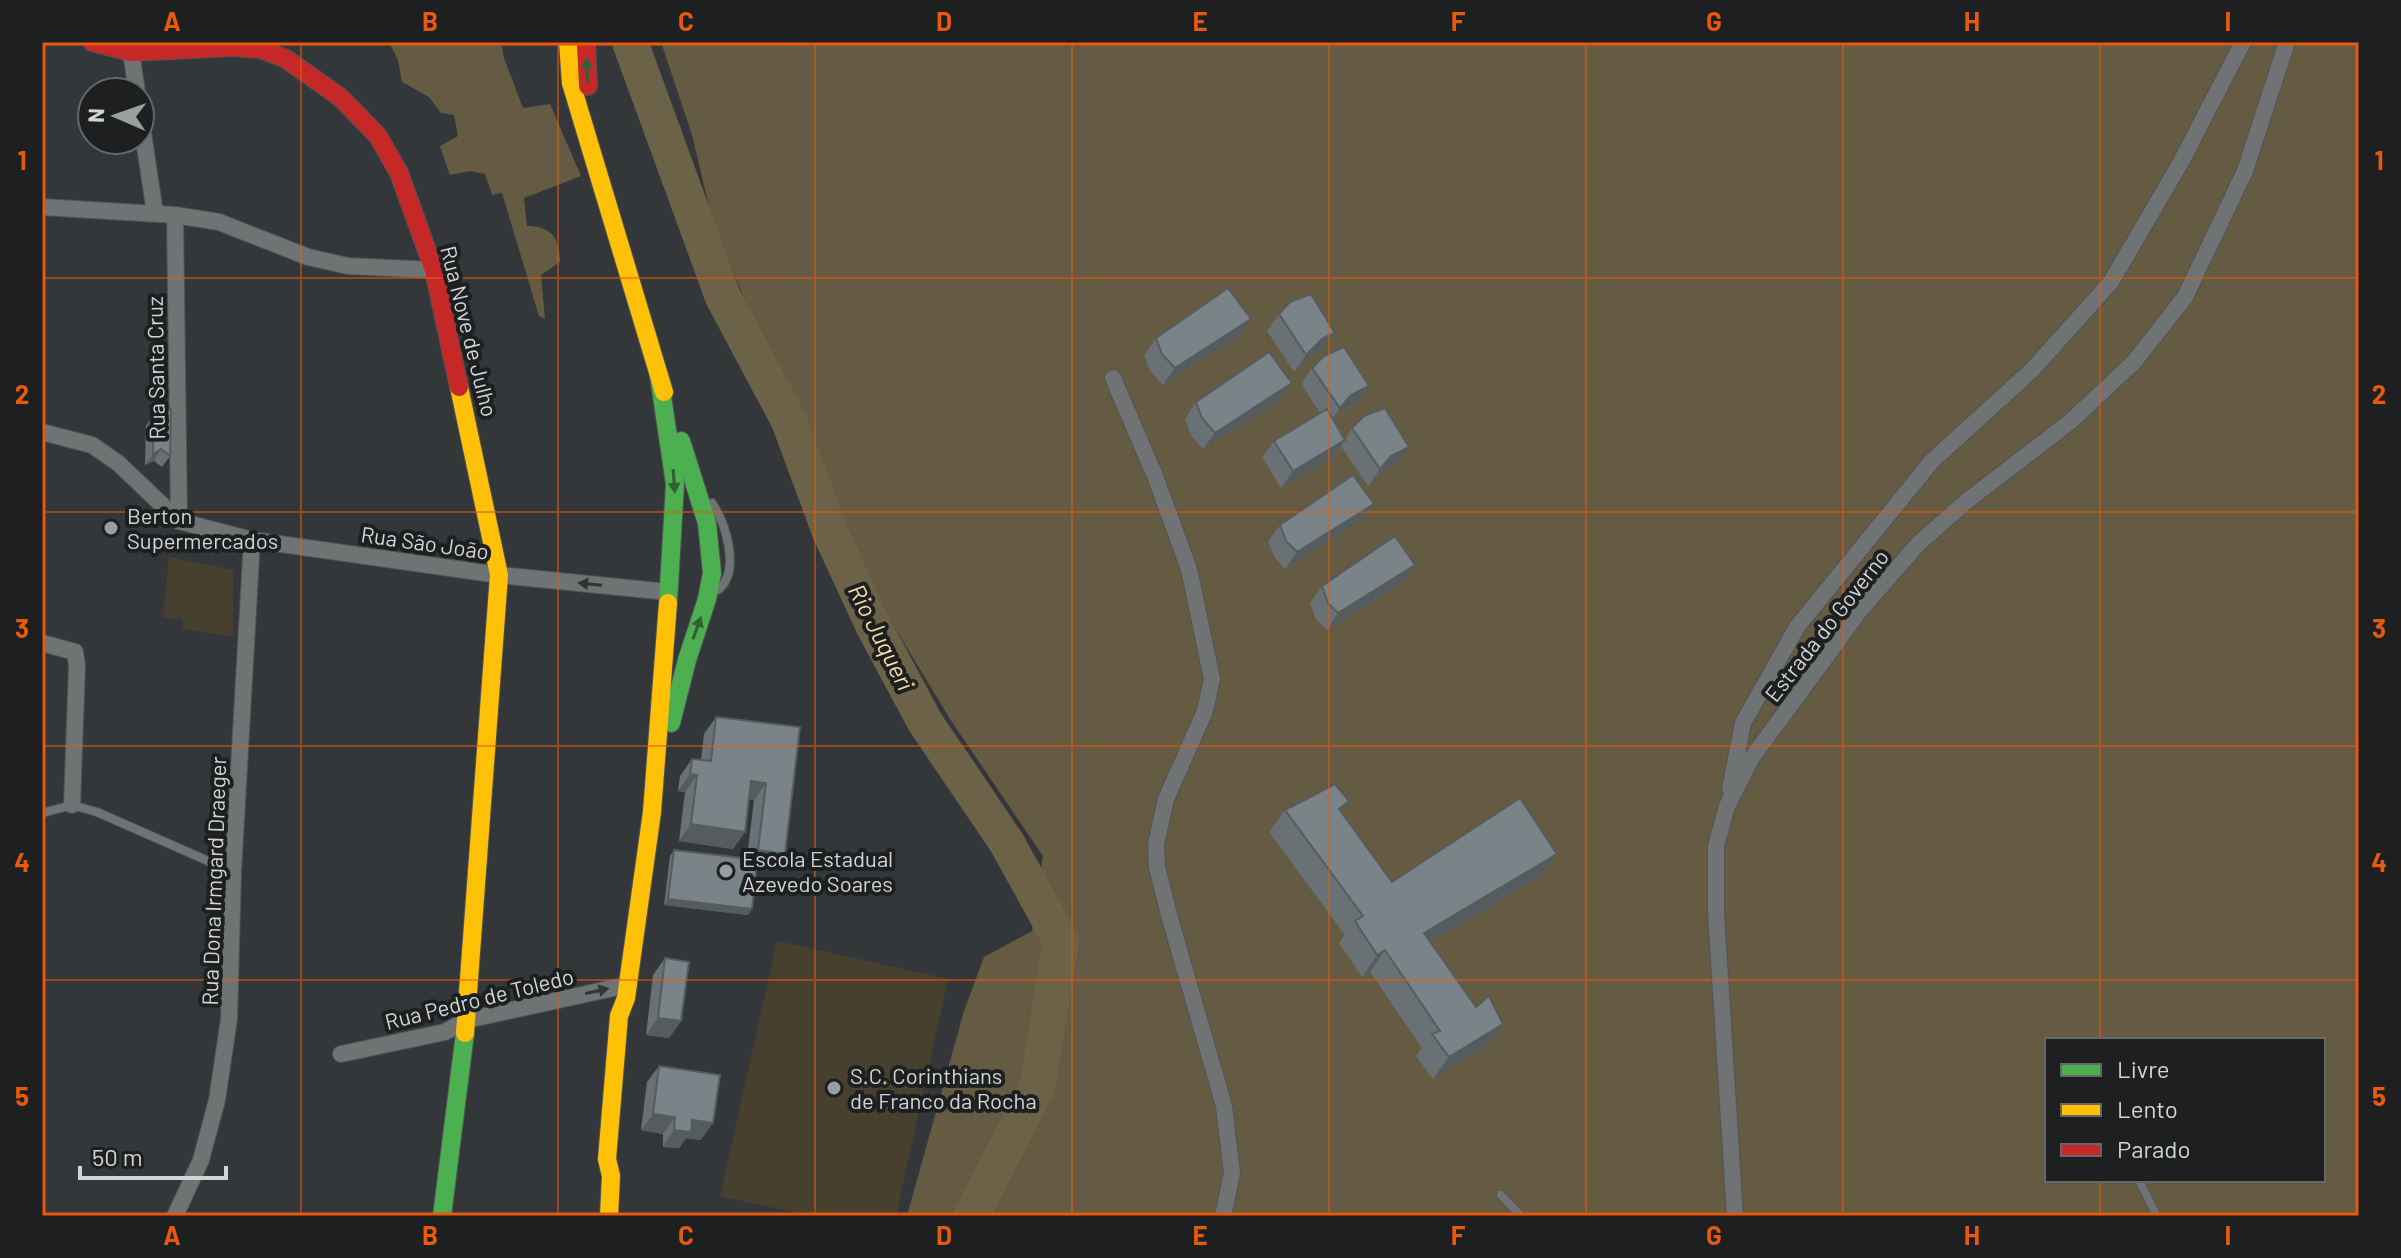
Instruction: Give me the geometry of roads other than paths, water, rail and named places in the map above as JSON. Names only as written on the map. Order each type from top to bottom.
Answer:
[{"type":"main road","name":"Rua Nove de Julho","points":[[92,42],[131,52],[233,47],[261,49],[286,59],[340,97],[378,136],[399,173],[434,270],[499,575],[467,1020],[442,1216]]},
{"type":"main road","points":[[568,42],[571,83],[590,153],[703,508],[711,547],[712,574],[708,598],[678,690],[652,812]]},
{"type":"main road","points":[[586,42],[590,153]]},
{"type":"main road","points":[[609,1216],[611,1176],[619,1162],[629,1058],[632,1016],[627,991],[652,812],[674,523],[675,484],[659,376]]},
{"type":"main road","points":[[668,592],[676,617],[678,690]]},
{"type":"street","points":[[1727,806],[1743,723],[1797,627],[1932,461],[2032,370],[2111,282],[2181,162],[2243,42]]},
{"type":"street","name":"Estrada do Governo","points":[[1735,1216],[1716,913],[1716,846],[1727,806],[1751,759],[1861,609],[1909,554],[1967,501],[2071,421],[2134,362],[2185,297],[2245,171],[2287,42]]},
{"type":"street","points":[[131,52],[135,76]]},
{"type":"street","points":[[146,156],[155,213]]},
{"type":"street","points":[[42,207],[155,213],[219,222],[308,257],[348,266],[434,270]]},
{"type":"street","name":"Rua Santa Cruz","points":[[175,215],[179,521]]},
{"type":"street","points":[[1113,378],[1151,465],[1189,569],[1212,679],[1205,711],[1166,799],[1156,844],[1157,867],[1169,915],[1224,1106],[1232,1173],[1223,1216]]},
{"type":"street","points":[[42,432],[92,445],[118,463],[179,521]]},
{"type":"street","name":"Rua São João","points":[[179,521],[252,540],[499,575],[668,592]]},
{"type":"street","name":"Rua Dona Irmgard Draeger","points":[[175,1216],[201,1160],[217,1100],[229,1019],[233,872],[252,540]]},
{"type":"street","points":[[42,643],[75,652],[72,805]]},
{"type":"street","name":"Rua Pedro de Toledo","points":[[341,1054],[445,1032],[467,1020],[627,991]]},
{"type":"lane","points":[[42,813],[72,805],[97,812],[233,872]]},
{"type":"lane","points":[[2140,1182],[2157,1216]]},
{"type":"lane","points":[[1501,1195],[1521,1216]]},
{"type":"waterway","name":"Rio Juqueri","points":[[630,42],[723,297],[789,421],[830,532],[874,627],[925,722],[1007,843],[1061,941],[1037,1088],[971,1216]]},
{"type":"place","name":"Berton Supermercados","points":[[111,528]]},
{"type":"place","name":"Escola Estadual Azevedo Soares","points":[[726,871]]},
{"type":"place","name":"S.C. Corinthians de Franco da Rocha","points":[[834,1088]]}]
